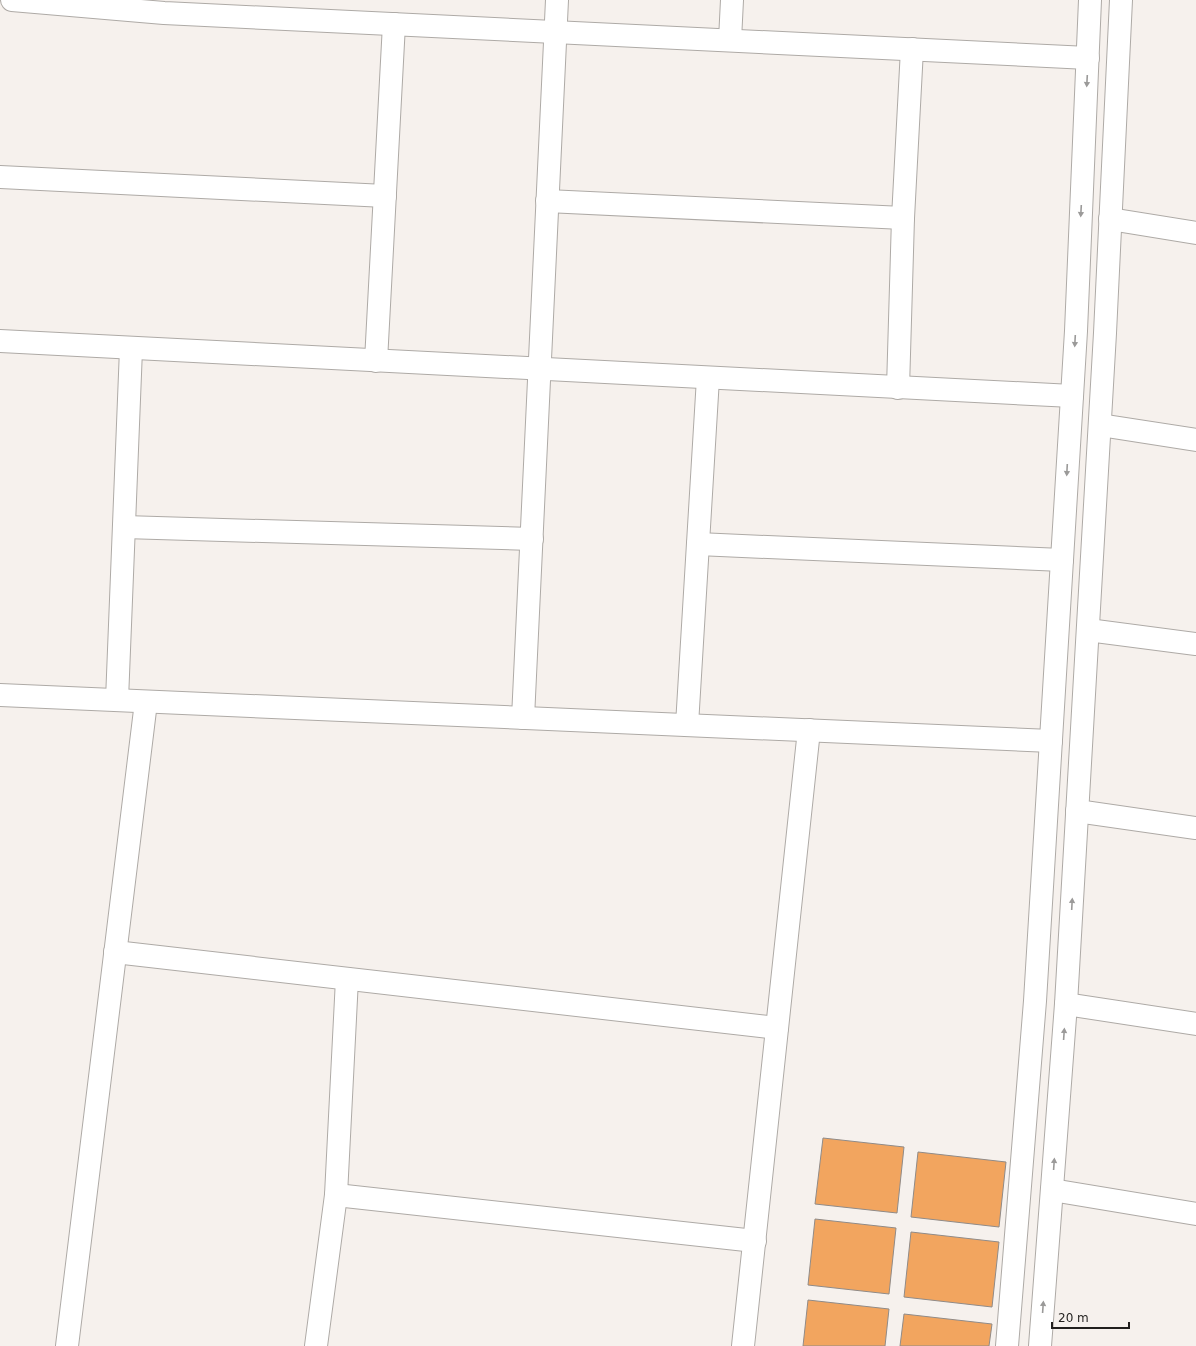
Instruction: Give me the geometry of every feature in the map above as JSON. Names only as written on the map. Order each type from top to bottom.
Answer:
[{"type":"street","points":[[12,0],[164,6],[394,24],[1088,58]]},
{"type":"street","points":[[523,718],[557,0]]},
{"type":"street","points":[[730,40],[732,0]]},
{"type":"street","points":[[1007,1346],[1035,1001],[1072,396],[1090,0]]},
{"type":"street","points":[[1040,1346],[1066,1004],[1100,425],[1121,0]]},
{"type":"street","points":[[376,361],[394,24]]},
{"type":"street","points":[[898,388],[903,218],[912,49]]},
{"type":"street","points":[[0,177],[385,196]]},
{"type":"street","points":[[547,201],[903,218]]},
{"type":"street","points":[[1110,219],[1196,233]]},
{"type":"street","points":[[0,341],[131,349],[1072,396]]},
{"type":"street","points":[[117,700],[131,349]]},
{"type":"street","points":[[687,725],[708,378]]},
{"type":"street","points":[[1100,425],[1196,440]]},
{"type":"street","points":[[124,528],[532,539]]},
{"type":"street","points":[[698,544],[1062,560]]},
{"type":"street","points":[[1088,630],[1196,644]]},
{"type":"street","points":[[0,695],[1051,741]]},
{"type":"street","points":[[66,1346],[146,702]]},
{"type":"street","points":[[743,1346],[809,730]]},
{"type":"street","points":[[1077,811],[1196,828]]},
{"type":"street","points":[[115,952],[777,1028]]},
{"type":"street","points":[[316,1346],[336,1195],[347,979]]},
{"type":"street","points":[[1066,1004],[1196,1024]]},
{"type":"street","points":[[1052,1190],[1196,1214]]},
{"type":"street","points":[[336,1195],[754,1241]]},
{"type":"building","points":[[823,1138],[904,1147],[897,1213],[815,1204]]},
{"type":"building","points":[[918,1152],[1006,1162],[999,1227],[911,1217]]},
{"type":"building","points":[[815,1219],[896,1228],[889,1294],[808,1285]]},
{"type":"building","points":[[911,1232],[999,1242],[992,1307],[904,1297]]},
{"type":"building","points":[[808,1300],[889,1309],[885,1346],[803,1346]]},
{"type":"building","points":[[904,1314],[992,1324],[989,1346],[900,1346]]}]
